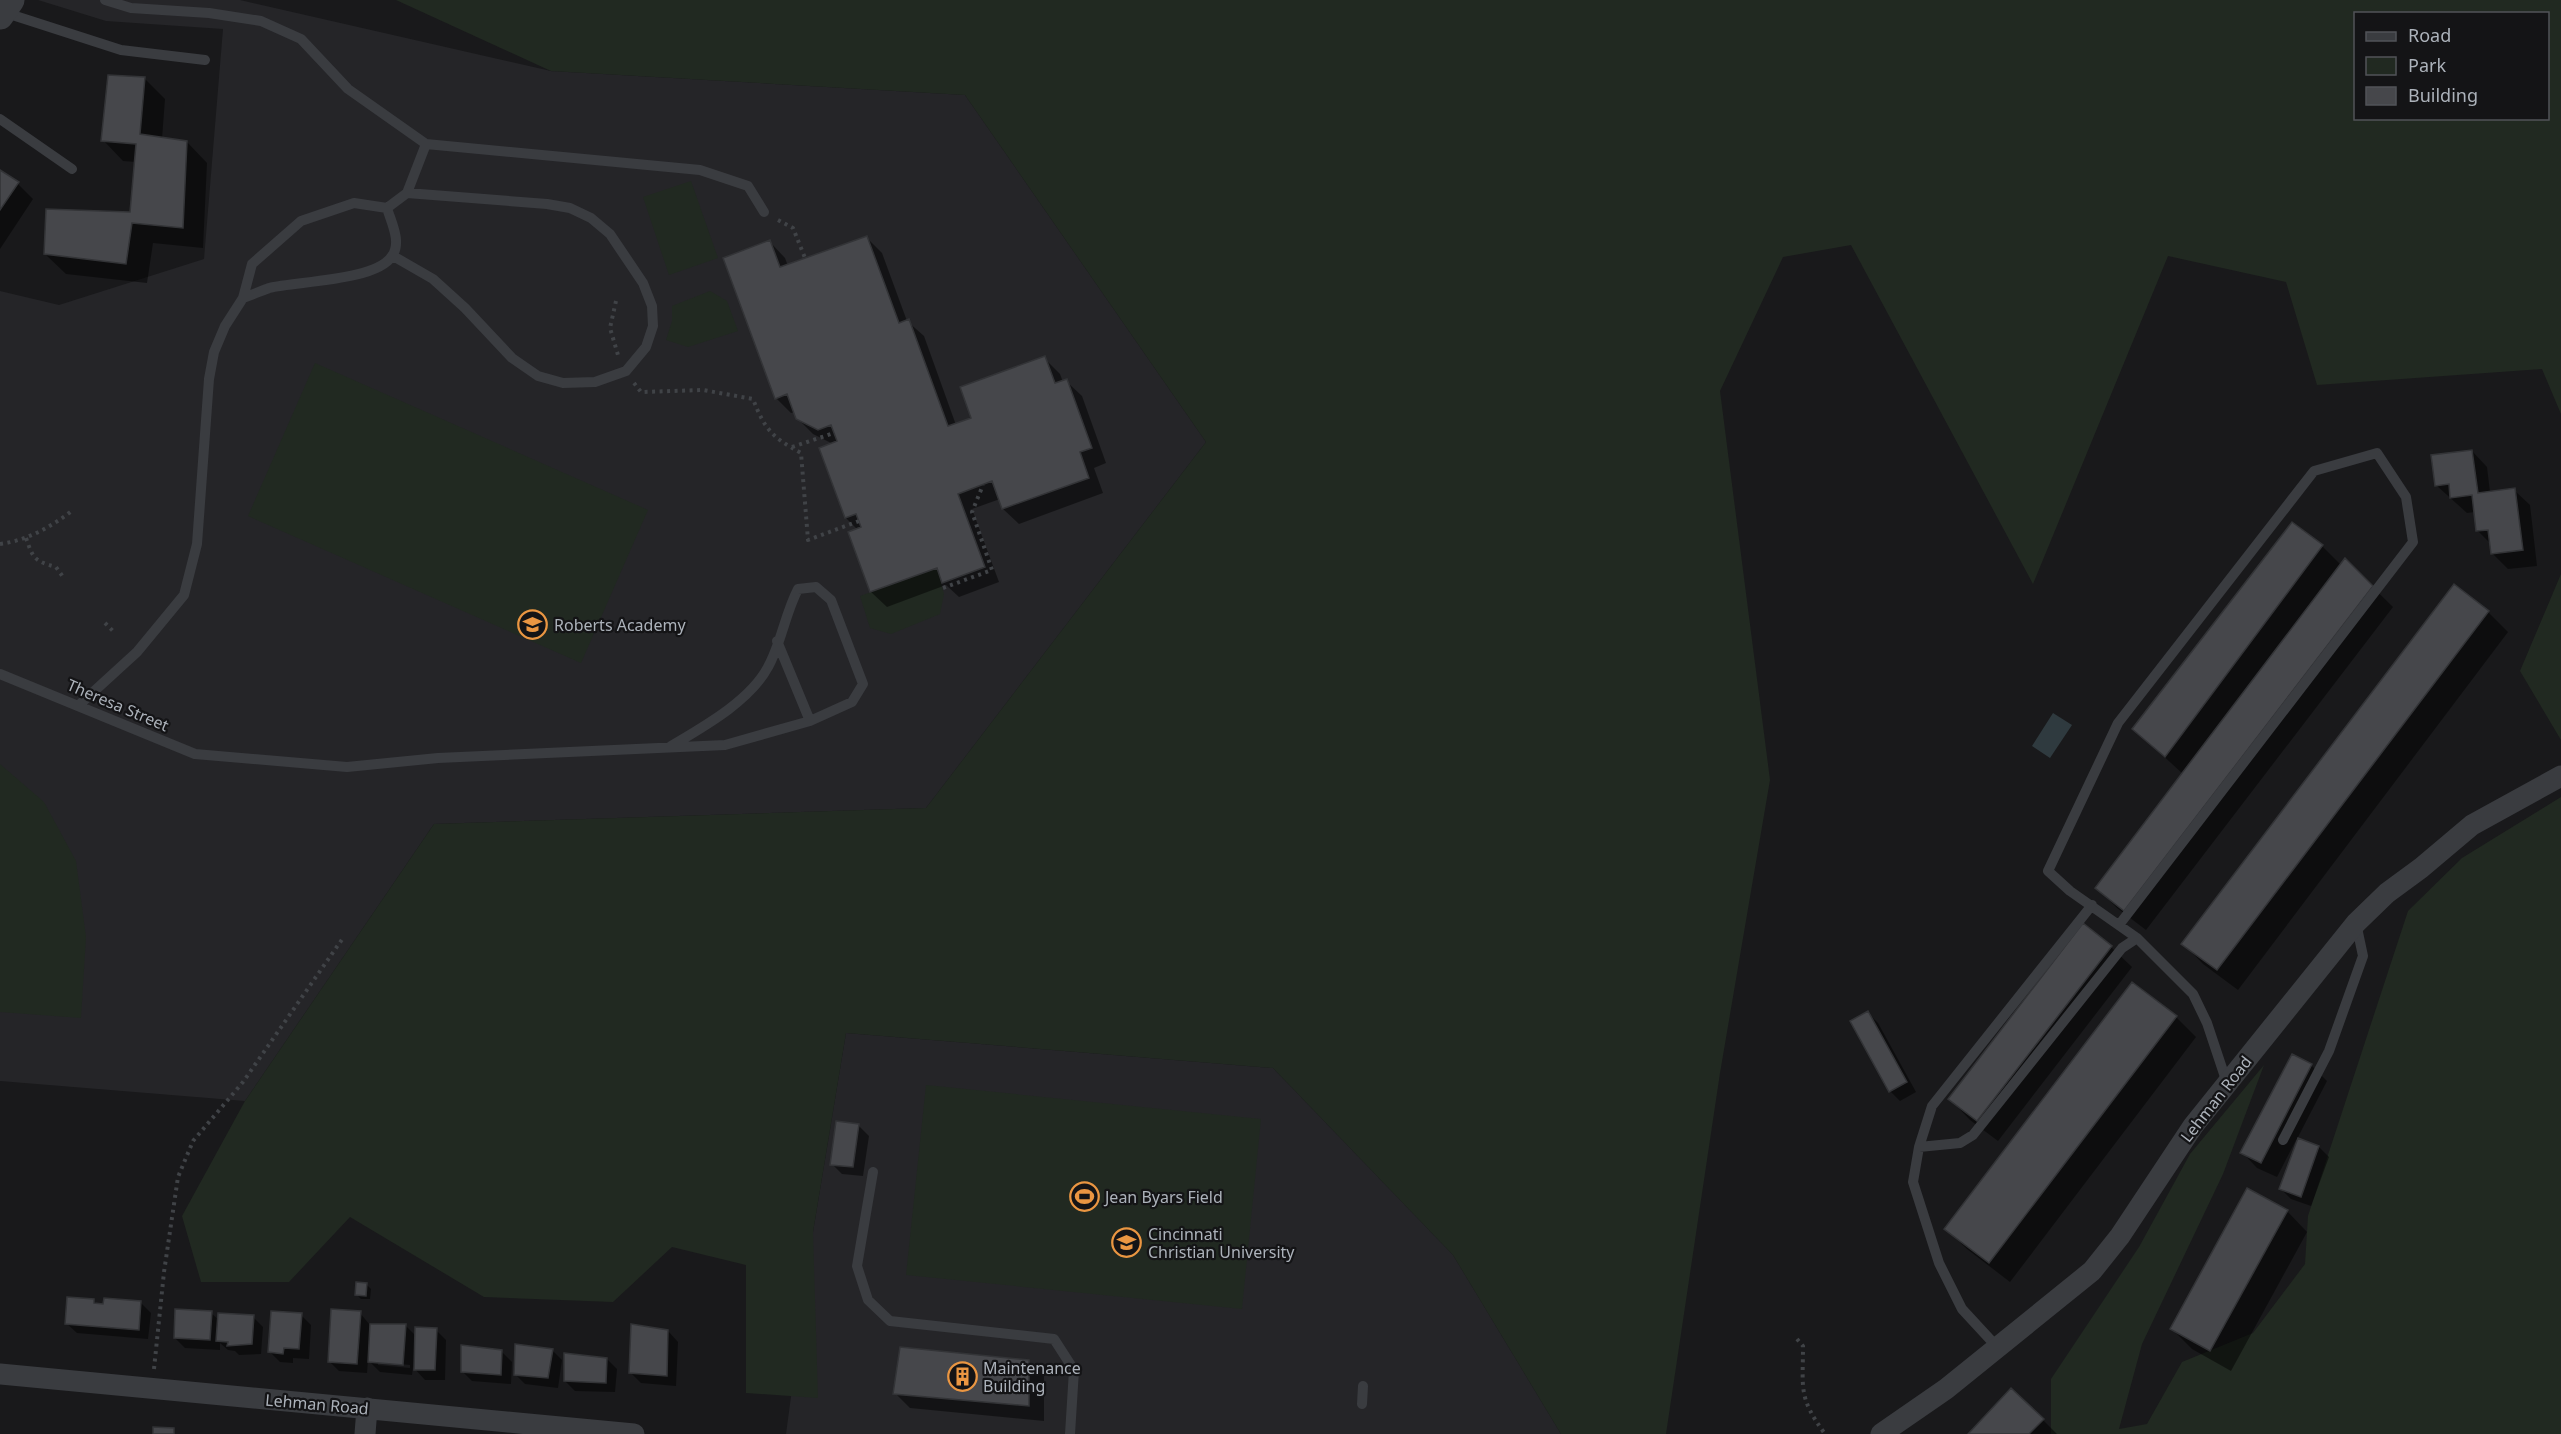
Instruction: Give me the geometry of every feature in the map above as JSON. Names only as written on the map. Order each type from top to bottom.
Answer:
[{"type":"street","name":"Lehman Road","points":[[1881,1434],[1946,1389],[2092,1271],[2120,1236],[2193,1126],[2356,923],[2387,893],[2472,825],[2561,776]]},
{"type":"street","name":"Lehman Road","points":[[0,1374],[634,1434]]},
{"type":"street","points":[[365,1434],[367,1408]]},
{"type":"lane","points":[[105,0],[131,8],[209,13],[261,21],[302,39],[348,89],[426,144],[700,170],[748,186],[764,212]]},
{"type":"lane","points":[[5,9],[121,50],[205,60]]},
{"type":"lane","points":[[0,119],[72,169]]},
{"type":"lane","points":[[79,705],[136,652],[184,595],[196,544],[209,379],[214,352],[225,326],[243,298],[252,264],[302,221],[354,203],[387,207],[408,193],[426,144]]},
{"type":"lane","points":[[393,256],[433,279],[465,308],[512,358],[538,376],[563,382],[595,382],[626,371],[646,347],[653,326],[652,306],[643,284],[610,234],[591,218],[570,208],[547,204],[408,193]]},
{"type":"lane","points":[[243,298],[270,288],[335,279],[377,268],[393,256],[397,240],[387,207]]},
{"type":"lane","points":[[2119,924],[2413,542],[2406,497],[2377,453],[2314,471],[2118,723],[2048,871],[2070,891],[2137,938],[2193,994],[2207,1023],[2227,1083]]},
{"type":"lane","name":"Theresa Street","points":[[0,674],[195,754],[347,767],[438,758],[725,745],[810,722],[852,702],[863,684],[831,600],[816,587],[798,589],[777,641]]},
{"type":"lane","points":[[777,641],[810,722]]},
{"type":"lane","points":[[671,746],[737,704],[768,668],[777,641]]},
{"type":"lane","points":[[1998,1348],[1962,1309],[1939,1263],[1913,1182],[1919,1148],[1932,1106],[2092,905]]},
{"type":"lane","points":[[2283,1140],[2329,1051],[2362,956],[2356,923]]},
{"type":"lane","points":[[1919,1148],[1960,1143],[1973,1136],[2122,948],[2137,938]]},
{"type":"lane","points":[[873,1173],[857,1266],[868,1300],[890,1321],[1054,1339],[1074,1370],[1070,1434]]},
{"type":"lane","points":[[1362,1404],[1363,1386]]},
{"type":"path","points":[[764,212],[793,228],[805,258]]},
{"type":"path","points":[[616,301],[610,328],[618,354]]},
{"type":"path","points":[[630,378],[641,392],[703,390],[753,399],[762,424],[791,448],[801,453],[808,540],[859,521]]},
{"type":"path","points":[[791,448],[834,433]]},
{"type":"path","points":[[943,588],[992,570],[972,512],[983,485]]},
{"type":"path","points":[[0,544],[26,538],[50,527],[73,510]]},
{"type":"path","points":[[26,538],[32,554],[39,562],[56,567],[63,577]]},
{"type":"path","points":[[105,623],[114,632]]},
{"type":"path","points":[[154,1371],[178,1177],[193,1142],[243,1082],[343,938]]},
{"type":"path","points":[[1797,1339],[1803,1346],[1803,1395],[1810,1414],[1825,1434]]},
{"type":"shaded area","name":"Roberts Academy","points":[[38,0],[240,0],[551,71],[965,95],[1206,442],[926,808],[434,824],[245,1101],[0,1081],[0,291],[59,305],[204,259],[223,29],[106,21]]},
{"type":"shaded area","points":[[2053,713],[2072,725],[2050,758],[2032,746]]},
{"type":"shaded area","name":"Cincinnati Christian University","points":[[846,1033],[1273,1068],[1453,1255],[1561,1434],[786,1434],[813,1232]]},
{"type":"green space","points":[[396,0],[2561,0],[2561,414],[2542,369],[2317,385],[2286,282],[2168,256],[2033,584],[1851,245],[1783,257],[1720,391],[1770,780],[1720,1073],[1666,1434],[1561,1434],[1453,1255],[1273,1068],[846,1033],[813,1232],[818,1398],[746,1393],[746,1265],[672,1247],[613,1302],[484,1297],[350,1217],[289,1282],[201,1282],[182,1216],[245,1101],[434,824],[926,808],[1206,442],[965,95],[551,71]]},
{"type":"green space","points":[[691,181],[718,258],[669,275],[643,197]]},
{"type":"green space","points":[[710,291],[727,301],[738,331],[688,347],[666,340],[672,321],[672,306]]},
{"type":"green space","points":[[315,363],[648,510],[581,663],[248,516]]},
{"type":"green space","points":[[937,568],[944,594],[940,614],[891,634],[870,628],[860,596]]},
{"type":"green space","points":[[2561,574],[2561,740],[2520,671]]},
{"type":"green space","points":[[0,764],[44,802],[76,861],[86,937],[81,1018],[0,1012]]},
{"type":"green space","points":[[2561,797],[2561,1434],[2051,1434],[2051,1379],[2139,1247],[2190,1154],[2264,1065],[2223,1174],[2142,1344],[2119,1429],[2147,1424],[2182,1362],[2253,1333],[2305,1264],[2308,1216],[2408,911],[2462,858]]},
{"type":"green space","name":"Jean Byars Field","points":[[926,1085],[1261,1119],[1242,1309],[906,1275]]},
{"type":"building","points":[[108,75],[145,77],[140,134],[187,141],[183,228],[132,223],[126,264],[44,254],[46,209],[130,212],[136,144],[101,141]]},
{"type":"building","points":[[0,170],[19,182],[0,210]]},
{"type":"building","points":[[867,236],[899,323],[909,319],[948,426],[971,418],[960,387],[1045,356],[1055,383],[1067,379],[1092,448],[1080,452],[1089,478],[1002,509],[992,481],[958,494],[985,567],[942,583],[937,568],[870,592],[848,532],[861,527],[856,514],[845,518],[819,448],[837,441],[831,425],[818,430],[796,419],[787,394],[775,399],[723,258],[770,240],[780,267]]},
{"type":"building","points":[[2472,450],[2478,493],[2515,488],[2523,550],[2491,554],[2488,530],[2476,531],[2472,495],[2450,498],[2449,484],[2435,486],[2431,455]]},
{"type":"building","points":[[2292,522],[2323,545],[2165,757],[2132,729]]},
{"type":"building","points":[[2345,558],[2373,586],[2124,911],[2095,888]]},
{"type":"building","points":[[2454,584],[2489,611],[2217,970],[2181,944]]},
{"type":"building","points":[[2083,923],[2112,946],[1977,1121],[1948,1099]]},
{"type":"building","points":[[2132,982],[2177,1016],[1989,1263],[1944,1229]]},
{"type":"building","points":[[1868,1011],[1907,1082],[1889,1092],[1850,1021]]},
{"type":"building","points":[[2292,1054],[2312,1064],[2261,1163],[2240,1153]]},
{"type":"building","points":[[836,1121],[859,1124],[853,1167],[830,1165]]},
{"type":"building","points":[[2298,1138],[2319,1146],[2301,1197],[2279,1189]]},
{"type":"building","points":[[2247,1188],[2288,1210],[2210,1351],[2170,1329]]},
{"type":"building","points":[[356,1282],[367,1283],[366,1296],[355,1295]]},
{"type":"building","points":[[67,1297],[94,1299],[94,1303],[103,1304],[104,1298],[141,1301],[139,1330],[65,1324]]},
{"type":"building","points":[[175,1309],[212,1311],[210,1340],[174,1338]]},
{"type":"building","points":[[331,1309],[361,1311],[357,1364],[328,1362]]},
{"type":"building","points":[[271,1311],[302,1313],[299,1349],[284,1348],[283,1354],[268,1352]]},
{"type":"building","points":[[218,1313],[254,1315],[252,1344],[227,1346],[228,1342],[216,1341]]},
{"type":"building","points":[[370,1324],[406,1324],[403,1365],[368,1362]]},
{"type":"building","points":[[631,1324],[668,1330],[667,1376],[629,1373]]},
{"type":"building","points":[[415,1327],[437,1328],[435,1370],[414,1370]]},
{"type":"building","points":[[515,1344],[553,1349],[548,1378],[514,1375]]},
{"type":"building","points":[[461,1345],[502,1350],[501,1375],[461,1372]]},
{"type":"building","name":"Maintenance Building","points":[[900,1347],[1029,1360],[1029,1406],[893,1394]]},
{"type":"building","points":[[564,1353],[607,1358],[606,1383],[564,1381]]},
{"type":"building","points":[[2011,1388],[2044,1419],[2029,1434],[1968,1434]]},
{"type":"building","points":[[153,1427],[174,1428],[174,1434],[153,1434]]},
{"type":"place","name":"Roberts Academy","points":[[533,625]]},
{"type":"place","name":"Jean Byars Field","points":[[1084,1197]]},
{"type":"place","name":"Cincinnati Christian University","points":[[1127,1243]]},
{"type":"place","name":"Maintenance Building","points":[[962,1377]]}]
